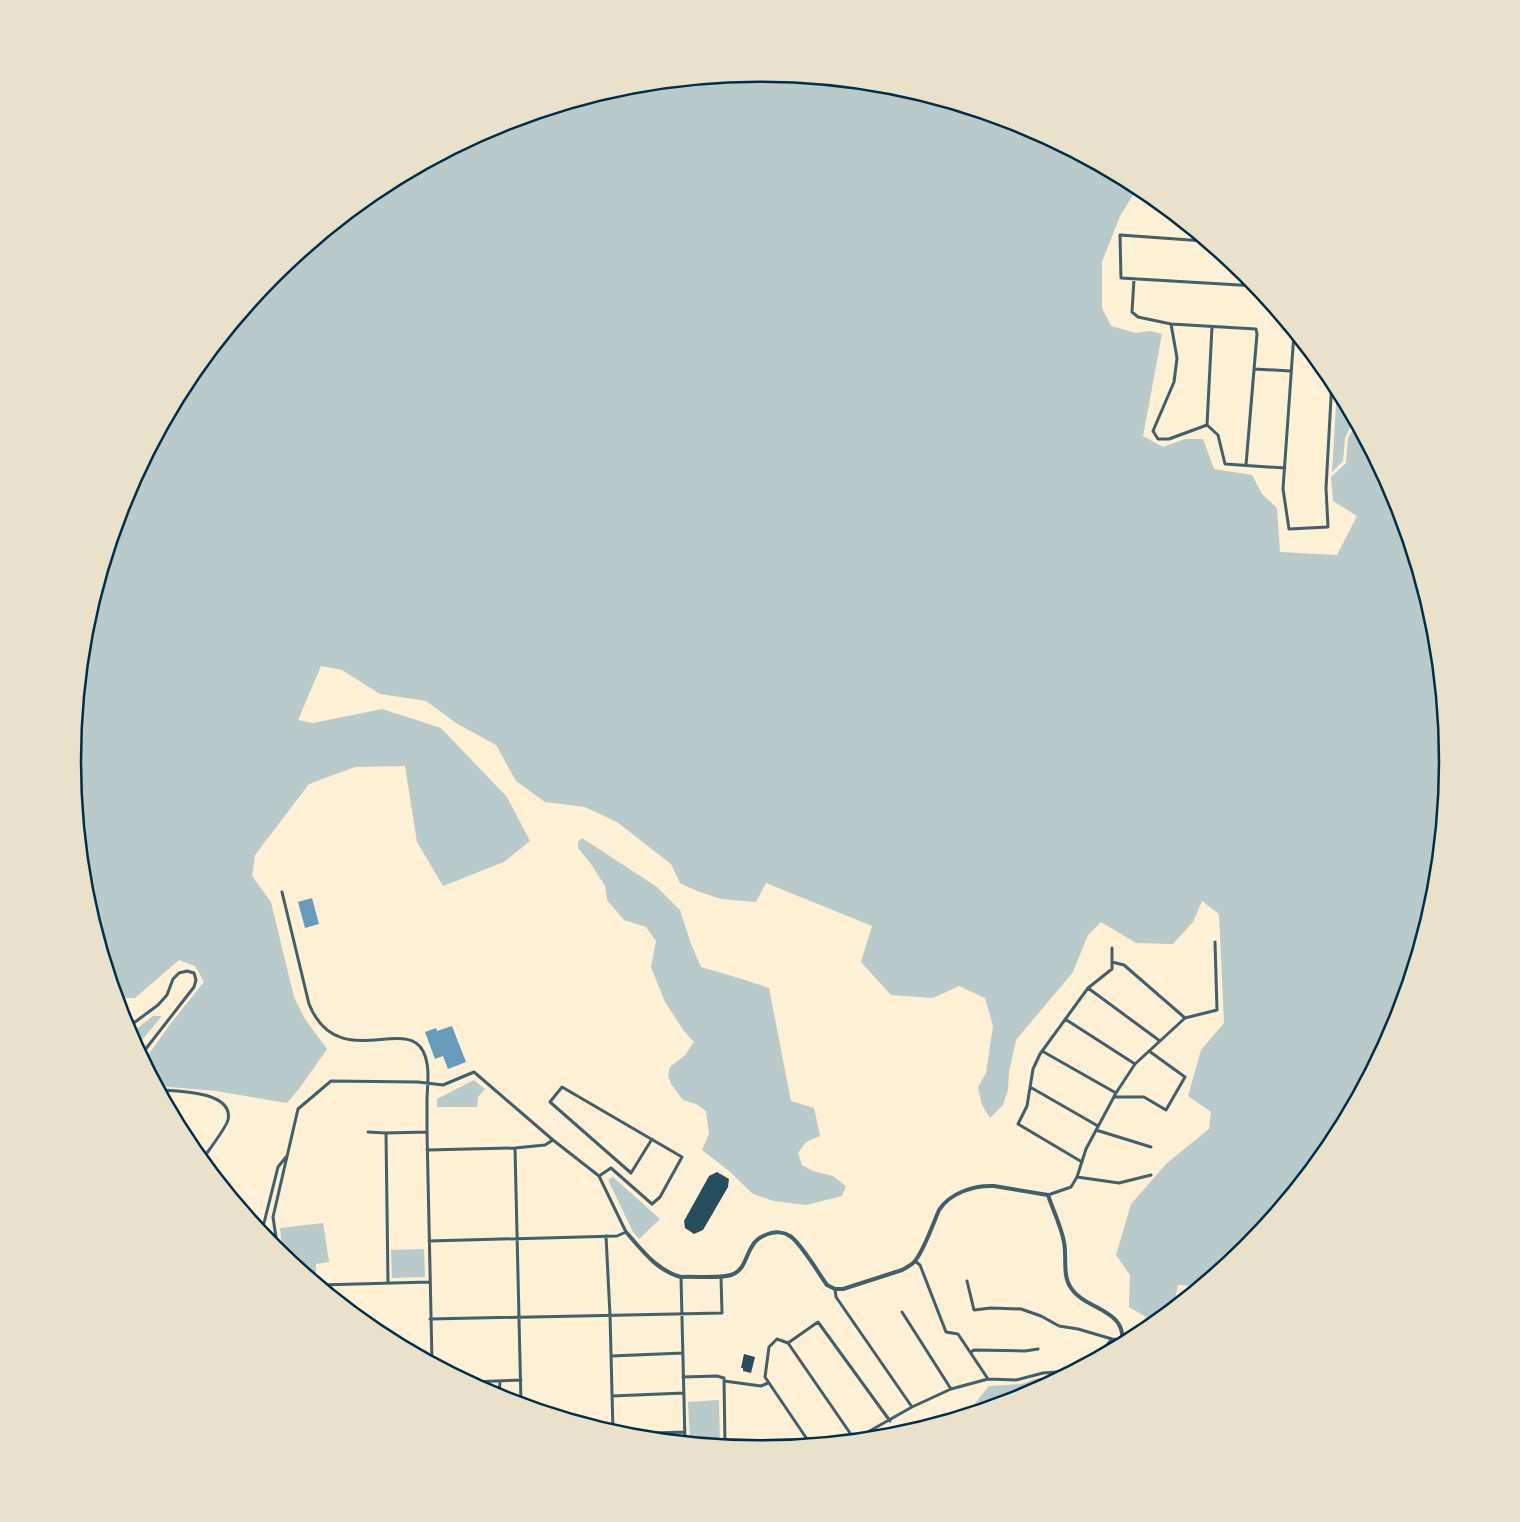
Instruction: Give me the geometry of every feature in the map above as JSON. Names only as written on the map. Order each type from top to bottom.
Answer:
[{"type":"street","points":[[1195,240],[1120,235],[1121,278],[1244,285]]},
{"type":"street","points":[[1134,279],[1132,312],[1138,317],[1171,324],[1256,329],[1246,465]]},
{"type":"street","points":[[1171,324],[1178,358],[1174,382],[1153,431],[1158,438],[1169,439],[1207,425]]},
{"type":"street","points":[[1207,425],[1212,326]]},
{"type":"street","points":[[1293,342],[1283,489],[1289,529],[1328,527],[1326,488],[1331,395]]},
{"type":"street","points":[[1254,369],[1291,371]]},
{"type":"street","points":[[1207,425],[1218,435],[1225,464],[1285,468]]},
{"type":"street","points":[[282,892],[309,1004],[314,1015],[325,1028],[340,1039],[356,1041],[403,1039],[414,1042],[422,1050],[426,1061],[429,1084],[427,1099],[427,1150],[431,1354]]},
{"type":"street","points":[[276,1237],[273,1217],[298,1109],[331,1081],[418,1082],[443,1085],[474,1072],[553,1140],[599,1176],[626,1232],[654,1263],[676,1275],[682,1276],[732,1275],[741,1268],[751,1247],[758,1238],[771,1233],[782,1233],[791,1236],[795,1240],[827,1286],[843,1289],[910,1266],[915,1261],[939,1210],[951,1197],[977,1187],[986,1186],[1048,1195],[1071,1187],[1077,1177],[1086,1150],[1115,1095],[1135,1064],[1185,1018],[1217,1010],[1215,942]]},
{"type":"street","points":[[1082,1162],[1018,1124],[1027,1106],[1033,1069],[1042,1051],[1088,988],[1112,969],[1112,948]]},
{"type":"street","points":[[1112,962],[1124,965],[1185,1018]]},
{"type":"street","points":[[134,1023],[158,1005],[166,995],[173,979],[179,973],[187,971],[194,974],[196,980],[194,987],[146,1049]]},
{"type":"street","points":[[1088,988],[1160,1041]]},
{"type":"street","points":[[1065,1019],[1135,1064]]},
{"type":"street","points":[[1042,1051],[1115,1095],[1144,1097],[1166,1110],[1185,1077],[1149,1051]]},
{"type":"street","points":[[599,1176],[612,1168],[652,1204],[660,1197],[682,1157],[652,1139],[562,1087],[550,1102],[631,1173],[652,1139]]},
{"type":"street","points":[[1030,1087],[1098,1128],[1151,1147]]},
{"type":"street","points":[[167,1091],[200,1094],[214,1098],[223,1104],[228,1113],[228,1121],[207,1153]]},
{"type":"street","points":[[368,1132],[427,1132]]},
{"type":"street","points":[[386,1133],[388,1283]]},
{"type":"street","points":[[427,1150],[515,1148],[545,1145],[553,1140]]},
{"type":"street","points":[[515,1148],[521,1396]]},
{"type":"street","points":[[263,1223],[278,1168],[288,1155]]},
{"type":"street","points":[[1077,1177],[1119,1182],[1151,1175]]},
{"type":"street","points":[[1048,1195],[1064,1243],[1066,1276],[1070,1287],[1078,1296],[1110,1315],[1117,1322],[1122,1334]]},
{"type":"street","points":[[428,1241],[617,1236],[626,1232]]},
{"type":"street","points":[[606,1236],[613,1424]]},
{"type":"street","points":[[915,1261],[920,1265],[946,1332],[958,1334],[988,1379]]},
{"type":"street","points":[[682,1276],[684,1435]]},
{"type":"street","points":[[430,1319],[722,1313],[721,1276]]},
{"type":"street","points":[[967,1281],[974,1310],[991,1308],[1021,1309],[1041,1316],[1059,1326],[1112,1339],[1109,1343]]},
{"type":"street","points":[[329,1285],[430,1282]]},
{"type":"street","points":[[835,1289],[836,1297],[912,1407]]},
{"type":"street","points":[[902,1312],[951,1389]]},
{"type":"street","points":[[788,1343],[818,1322],[890,1421]]},
{"type":"street","points":[[806,1438],[765,1377],[769,1347],[777,1339],[788,1343],[850,1434]]},
{"type":"street","points":[[971,1352],[974,1350],[1025,1351],[1038,1349]]},
{"type":"street","points":[[611,1356],[683,1353]]},
{"type":"street","points":[[872,1430],[912,1407],[951,1389],[988,1379],[1016,1380],[1043,1373],[1055,1372]]},
{"type":"street","points":[[683,1377],[717,1376],[724,1378],[725,1438]]},
{"type":"street","points":[[486,1381],[521,1380]]},
{"type":"street","points":[[500,1381],[500,1388]]},
{"type":"street","points":[[724,1381],[761,1386],[768,1383]]},
{"type":"street","points":[[612,1396],[684,1393]]},
{"type":"street","points":[[666,1433],[684,1432]]},
{"type":"shaded area","points":[[760,82],[804,84],[849,88],[936,105],[978,118],[1060,152],[1133,195],[1120,216],[1102,262],[1102,308],[1111,326],[1136,333],[1150,331],[1162,334],[1143,436],[1163,447],[1185,439],[1203,439],[1214,469],[1252,475],[1262,494],[1277,508],[1280,552],[1337,555],[1357,516],[1333,501],[1331,477],[1346,463],[1348,438],[1352,430],[1387,501],[1403,543],[1416,585],[1426,629],[1433,672],[1439,761],[1433,850],[1426,893],[1416,937],[1403,979],[1369,1061],[1348,1100],[1298,1174],[1270,1209],[1240,1241],[1190,1286],[1178,1285],[1175,1297],[1147,1318],[1129,1307],[1130,1275],[1116,1255],[1131,1204],[1167,1163],[1209,1129],[1211,1112],[1188,1096],[1201,1050],[1224,1023],[1219,914],[1202,901],[1193,922],[1173,944],[1136,943],[1101,922],[1088,935],[1073,972],[1016,1040],[1009,1072],[1008,1090],[1003,1105],[990,1118],[982,1105],[978,1087],[986,1073],[993,1026],[985,998],[959,986],[933,998],[891,995],[861,962],[872,926],[766,883],[756,902],[721,899],[680,883],[671,864],[617,822],[585,807],[545,802],[516,781],[496,745],[456,723],[426,701],[380,694],[342,670],[321,666],[298,720],[313,723],[382,709],[441,728],[507,797],[530,841],[504,862],[443,886],[417,842],[405,766],[355,767],[309,784],[255,855],[252,876],[271,902],[294,997],[305,1019],[327,1049],[287,1103],[216,1091],[165,1087],[148,1055],[204,982],[195,966],[179,960],[135,998],[125,998],[104,937],[87,850],[81,761],[83,717],[87,672],[104,585],[117,543],[151,461],[172,422],[222,348],[250,313],[312,251],[383,197],[421,173],[460,152],[542,118],[584,105],[671,88]]},
{"type":"shaded area","points":[[1336,403],[1351,427],[1345,438],[1343,461],[1332,472]]},
{"type":"shaded area","points":[[582,838],[657,887],[680,910],[701,967],[769,988],[791,1101],[814,1108],[820,1136],[806,1142],[798,1153],[802,1165],[813,1171],[833,1176],[846,1186],[842,1196],[806,1205],[774,1201],[753,1194],[729,1171],[702,1150],[709,1134],[706,1111],[696,1104],[683,1100],[671,1084],[668,1075],[670,1067],[685,1055],[694,1042],[684,1031],[665,1002],[651,967],[656,941],[646,927],[624,920],[607,900],[605,886],[578,848],[578,842]]},
{"type":"shaded area","points":[[153,1016],[162,1016],[142,1040],[137,1029]]},
{"type":"shaded area","points":[[474,1080],[485,1089],[478,1097],[477,1107],[437,1107],[437,1099]]},
{"type":"shaded area","points":[[613,1177],[660,1219],[639,1239],[633,1232],[609,1182],[609,1179]]},
{"type":"shaded area","points":[[323,1223],[329,1262],[316,1264],[315,1273],[282,1243],[280,1228]]},
{"type":"shaded area","points":[[424,1249],[425,1277],[392,1278],[391,1250]]},
{"type":"shaded area","points":[[1042,1378],[973,1405],[989,1386],[1021,1384]]},
{"type":"shaded area","points":[[719,1400],[720,1438],[690,1436],[688,1402]]},
{"type":"water","points":[[312,898],[319,924],[305,928],[298,902]]},
{"type":"water","points":[[452,1026],[466,1062],[448,1069],[443,1056],[435,1059],[425,1032],[436,1028],[437,1031]]},
{"type":"building","points":[[717,1172],[729,1179],[728,1187],[703,1230],[694,1234],[685,1228],[684,1221],[709,1176]]},
{"type":"building","points":[[744,1354],[755,1357],[751,1373],[743,1371],[743,1368],[741,1368]]}]
